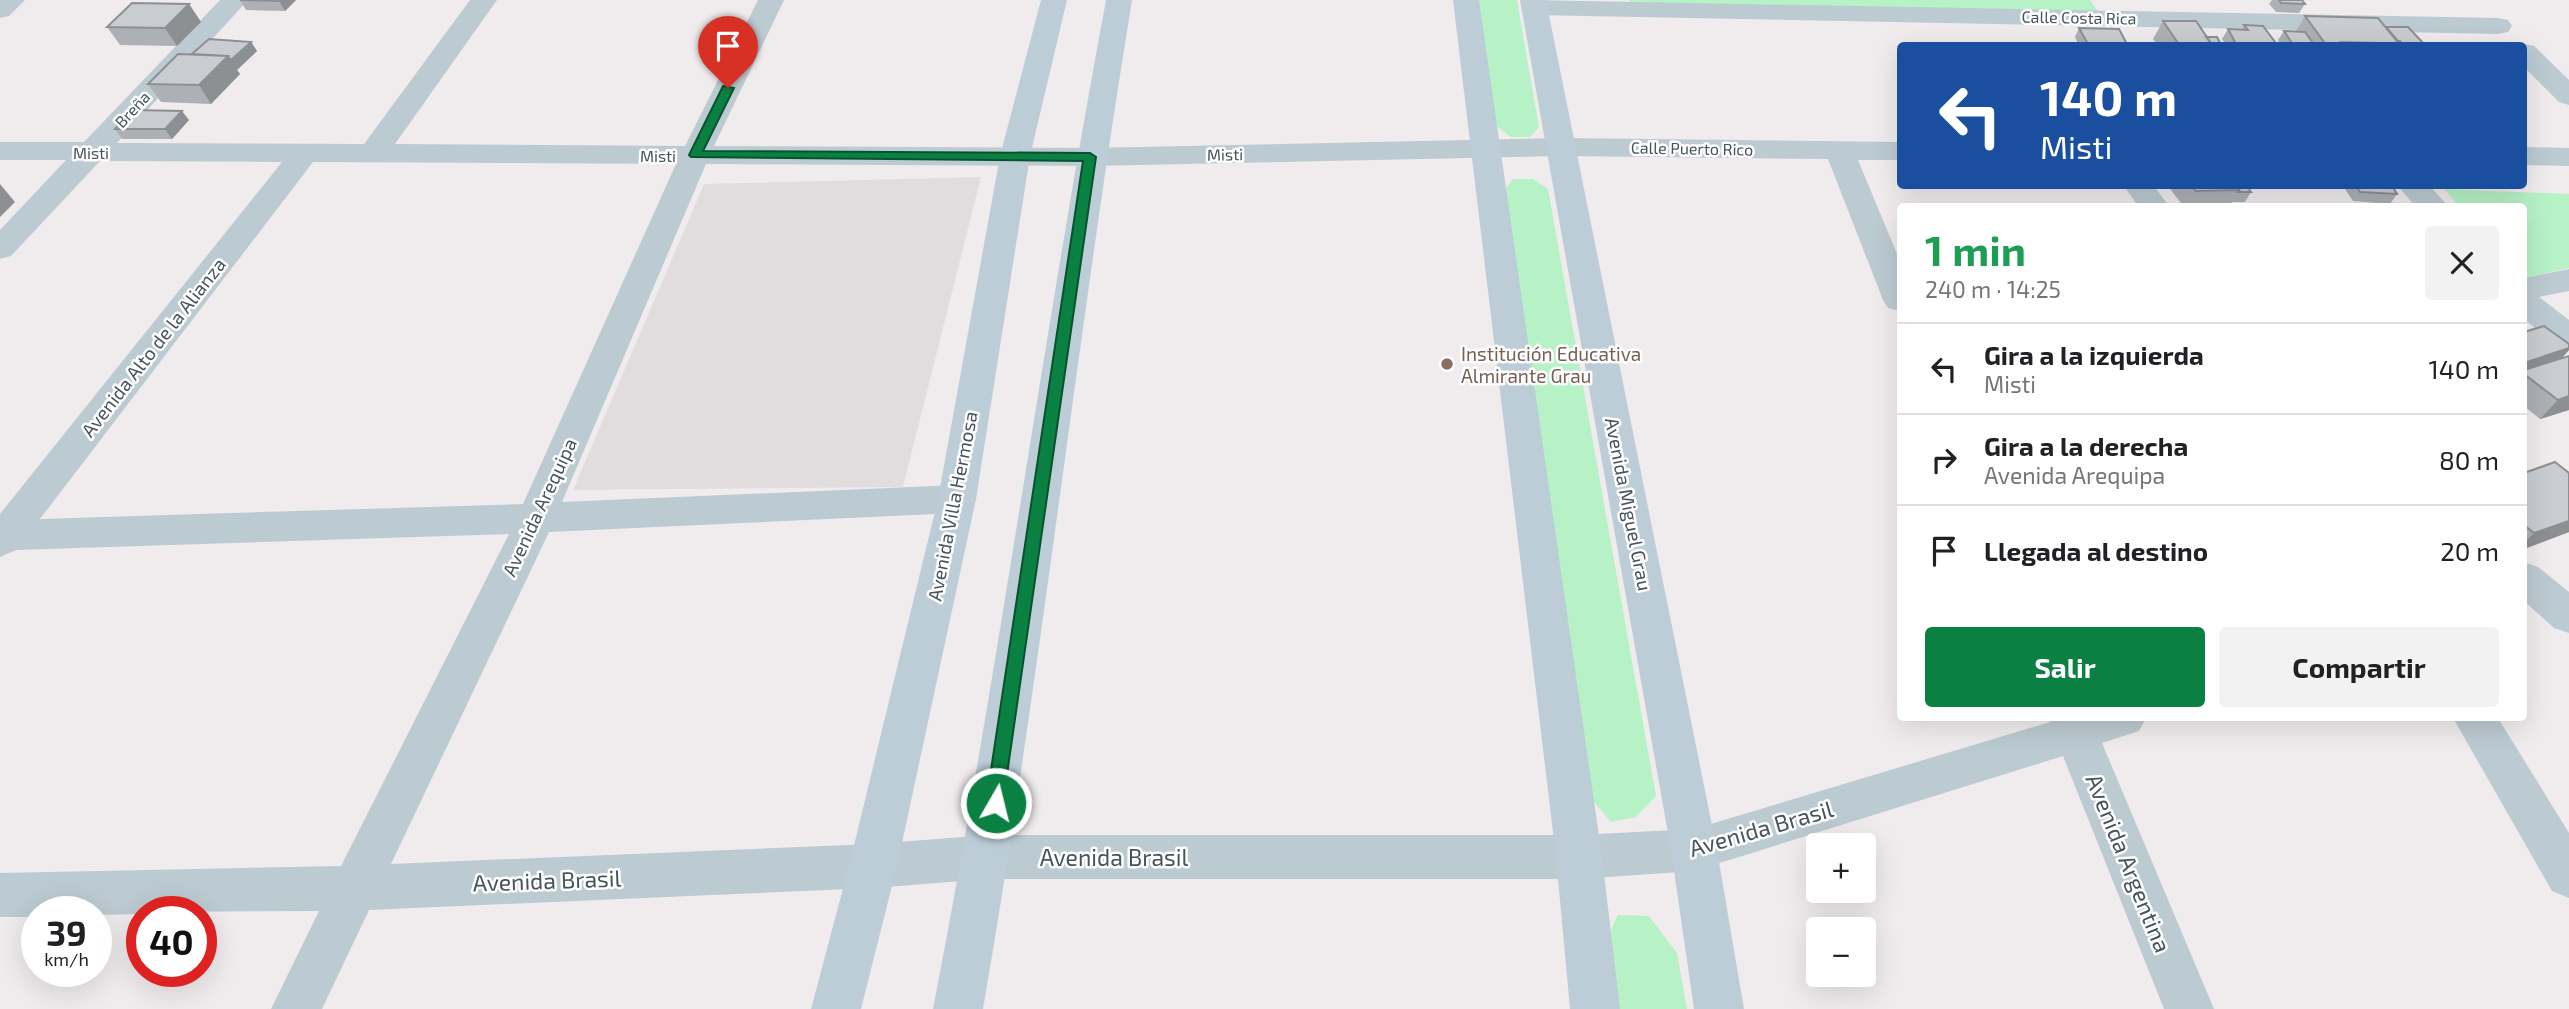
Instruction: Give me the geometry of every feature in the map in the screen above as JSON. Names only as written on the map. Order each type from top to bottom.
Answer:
[{"type":"street","points":[[0,10],[12,0]]},
{"type":"street","name":"Breña","points":[[0,248],[235,0]]},
{"type":"street","points":[[373,153],[484,0]]},
{"type":"street","name":"Avenida Arequipa","points":[[296,1009],[536,518],[695,155],[771,0]]},
{"type":"street","name":"Avenida Villa Hermosa","points":[[836,1009],[873,866],[957,499],[1015,156],[1054,0]]},
{"type":"street","points":[[958,1009],[988,856],[1090,157],[1119,0]]},
{"type":"street","points":[[1466,0],[1483,148],[1578,857],[1595,1009]]},
{"type":"street","points":[[2249,0],[2267,21]]},
{"type":"street","points":[[2471,0],[2513,42]]},
{"type":"street","name":"Calle Costa Rica","points":[[1534,4],[2498,26]]},
{"type":"street","name":"Avenida Miguel Grau","points":[[1534,4],[1693,850],[1719,1009]]},
{"type":"street","points":[[2030,15],[2047,42]]},
{"type":"street","points":[[2527,55],[2569,96]]},
{"type":"street","name":"Misti","points":[[0,151],[1090,157],[1483,148]]},
{"type":"street","name":"Calle Puerto Rico","points":[[1483,148],[1897,151]]},
{"type":"street","points":[[1839,150],[1897,293]]},
{"type":"street","name":"Avenida Alto de la Alianza","points":[[3,538],[306,152]]},
{"type":"street","points":[[2527,156],[2569,157]]},
{"type":"street","points":[[2416,189],[2429,203]]},
{"type":"street","points":[[2527,288],[2569,280]]},
{"type":"street","points":[[2527,304],[2569,338]]},
{"type":"street","points":[[3,538],[957,499]]},
{"type":"street","points":[[2538,583],[2569,616]]},
{"type":"street","name":"Avenida Brasil","points":[[0,895],[356,888],[873,866],[988,856],[1578,857],[1693,850],[2073,726],[2105,721]]},
{"type":"street","points":[[2477,721],[2569,876]]},
{"type":"street","name":"Avenida Argentina","points":[[2073,726],[2189,1009]]},
{"type":"shaded area","points":[[981,177],[903,487],[573,490],[704,184]]},
{"type":"green space","points":[[1478,0],[1517,0],[1539,127],[1530,137],[1511,137],[1495,125]]},
{"type":"green space","points":[[1629,0],[2090,0],[2101,16],[1632,9]]},
{"type":"green space","points":[[1513,179],[1533,179],[1548,189],[1656,796],[1636,817],[1611,822],[1589,796],[1505,189]]},
{"type":"green space","points":[[2444,189],[2569,194],[2569,268],[2527,277],[2527,203],[2456,203]]},
{"type":"green space","points":[[1618,915],[1649,916],[1677,953],[1687,1009],[1610,1009],[1602,948]]},
{"type":"building","points":[[2279,0],[2302,0],[2305,4],[2281,3]]},
{"type":"building","points":[[132,3],[189,4],[165,28],[107,27]]},
{"type":"building","points":[[2305,16],[2378,18],[2398,42],[2341,42],[2324,42]]},
{"type":"building","points":[[2163,21],[2196,21],[2210,42],[2177,42]]},
{"type":"building","points":[[2244,25],[2263,26],[2275,42],[2235,42],[2228,29],[2248,30]]},
{"type":"building","points":[[2386,27],[2408,27],[2422,42],[2401,42]]},
{"type":"building","points":[[2079,28],[2119,29],[2126,42],[2087,42]]},
{"type":"building","points":[[2284,31],[2305,32],[2312,42],[2291,42]]},
{"type":"building","points":[[2206,37],[2217,37],[2220,42],[2210,42]]},
{"type":"building","points":[[209,39],[251,42],[231,60],[228,56],[192,54]]},
{"type":"building","points":[[178,54],[228,56],[199,85],[148,84]]},
{"type":"building","points":[[133,110],[182,111],[165,129],[115,129]]},
{"type":"building","points":[[2194,189],[2239,190],[2196,191]]},
{"type":"building","points":[[2249,189],[2251,192],[2238,192]]},
{"type":"building","points":[[2358,189],[2394,189],[2397,194],[2360,192]]},
{"type":"building","points":[[2544,326],[2569,344],[2569,348],[2527,362],[2527,331]]},
{"type":"building","points":[[2569,356],[2569,396],[2558,400],[2527,376],[2527,369]]},
{"type":"building","points":[[2555,462],[2569,473],[2569,521],[2534,533],[2527,527],[2527,472]]},
{"type":"place","name":"Institución Educativa Almirante Grau","points":[[1447,364]]},
{"type":"route","points":[[728,88],[695,155],[1090,157],[996,803]]}]
